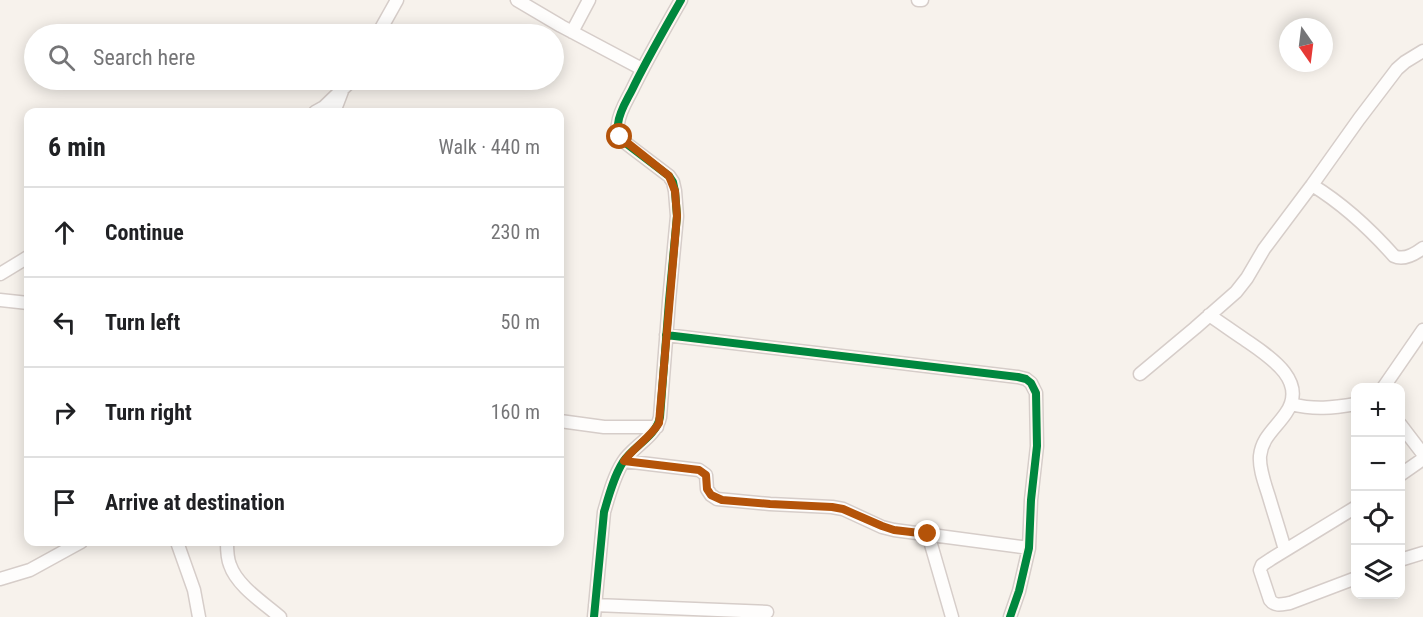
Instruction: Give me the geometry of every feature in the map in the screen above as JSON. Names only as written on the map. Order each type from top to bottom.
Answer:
[{"type":"street","points":[[384,24],[397,0]]},
{"type":"street","points":[[517,0],[558,24]]},
{"type":"street","points":[[572,32],[590,0]]},
{"type":"street","points":[[681,0],[642,69],[617,125],[623,141],[669,176],[675,191],[677,216],[660,417],[657,427],[624,461],[604,512],[595,611],[767,612]]},
{"type":"street","points":[[564,27],[642,69]]},
{"type":"street","points":[[1140,374],[1236,292],[1248,278],[1264,249],[1397,69],[1423,51]]},
{"type":"street","points":[[322,108],[342,90]]},
{"type":"street","points":[[335,108],[342,90]]},
{"type":"street","points":[[1312,185],[1368,228],[1394,256],[1399,258],[1408,256],[1423,248]]},
{"type":"street","points":[[0,274],[24,259]]},
{"type":"street","points":[[0,300],[24,303]]},
{"type":"street","points":[[1209,315],[1275,361],[1290,383],[1291,404],[1266,438],[1260,461],[1285,550]]},
{"type":"street","points":[[1386,383],[1423,330]]},
{"type":"street","points":[[666,335],[1018,377],[1031,383],[1036,393],[1037,446],[1029,548],[1010,617]]},
{"type":"street","points":[[1291,404],[1317,409],[1351,405]]},
{"type":"street","points":[[564,422],[604,427],[657,427]]},
{"type":"street","points":[[1405,430],[1423,456],[1405,472]]},
{"type":"street","points":[[624,461],[699,470],[706,475],[707,489],[711,495],[722,500],[832,507],[843,509],[888,528],[1029,548]]},
{"type":"street","points":[[1351,510],[1264,563],[1260,568],[1270,600],[1273,604],[1280,605],[1351,580]]},
{"type":"street","points":[[928,534],[952,617]]},
{"type":"street","points":[[0,579],[30,570],[74,546]]},
{"type":"street","points":[[178,546],[194,590],[199,617]]},
{"type":"street","points":[[227,546],[232,571],[244,586],[280,617]]},
{"type":"street","points":[[1405,560],[1423,553]]},
{"type":"cycle path","points":[[594,617],[604,512],[610,492],[623,462],[654,430],[660,417],[677,216],[675,191],[669,176],[623,141],[617,127],[626,102],[681,0]]},
{"type":"cycle path","points":[[666,335],[1018,377],[1031,383],[1036,393],[1037,446],[1029,548],[1010,617]]},
{"type":"route","points":[[620,137],[669,176],[675,191],[677,216],[659,423],[624,461],[704,472],[707,489],[717,499],[832,507],[843,509],[894,530],[928,534]]}]
